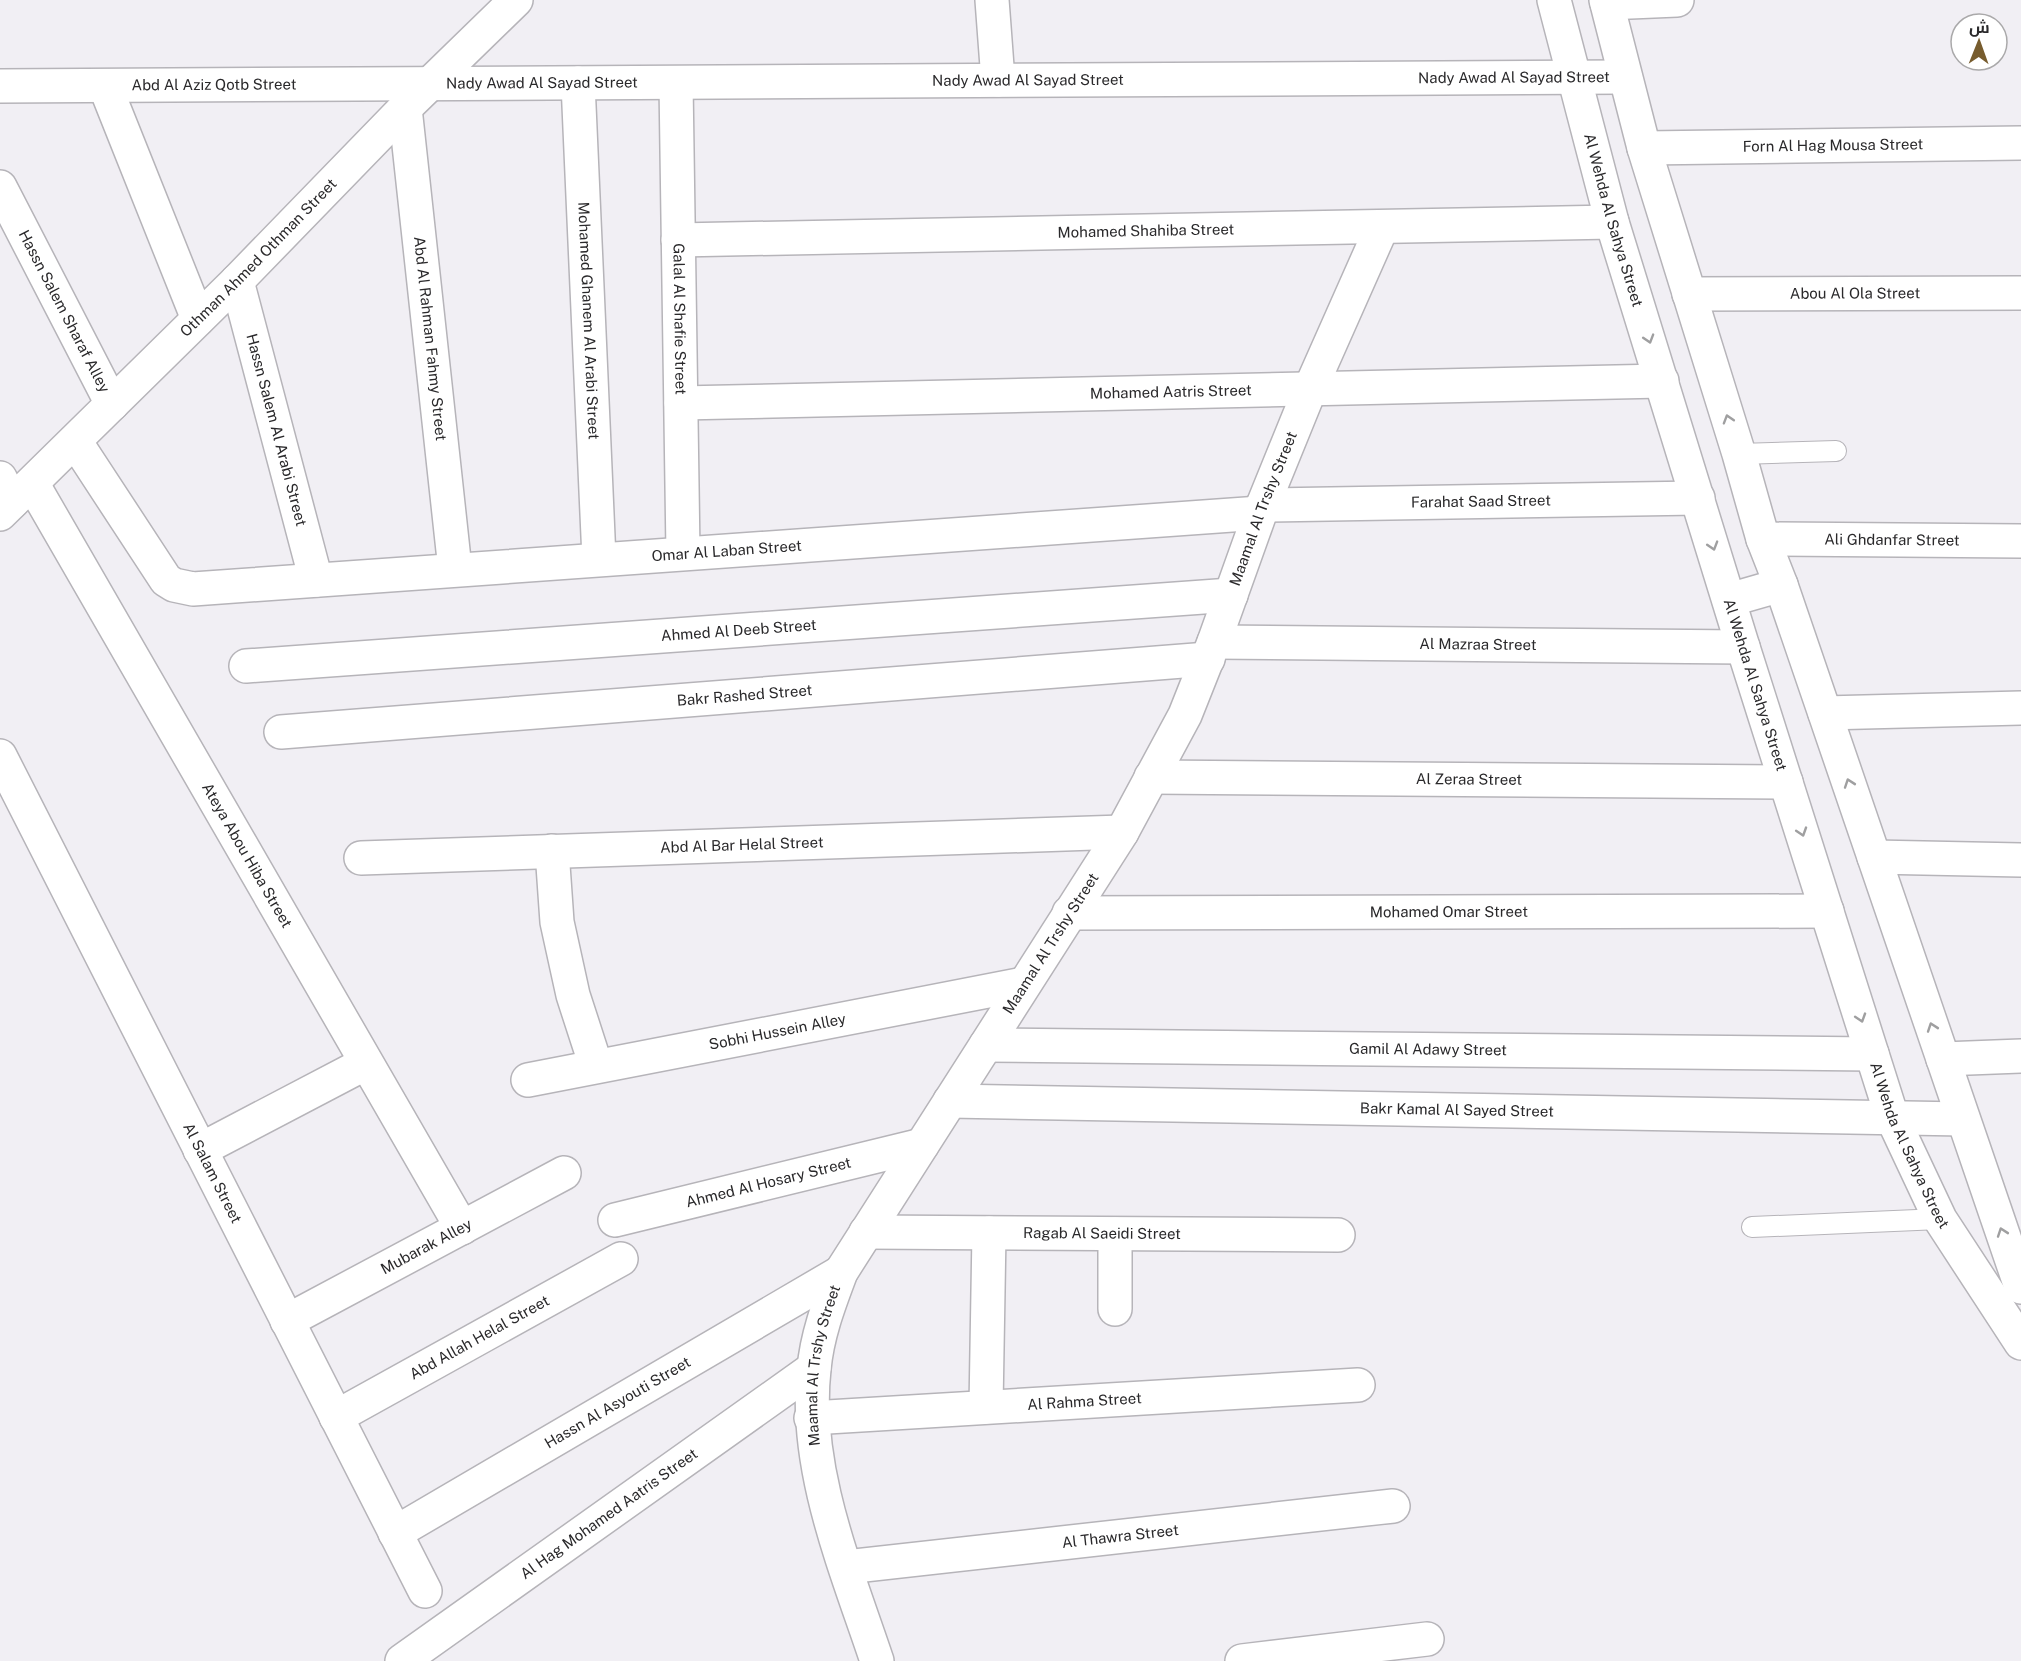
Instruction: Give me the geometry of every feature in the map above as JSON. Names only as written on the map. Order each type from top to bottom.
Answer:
[{"type":"street","name":"Othman Ahmed Othman Street","points":[[11,494],[75,441],[405,108],[516,0]]},
{"type":"street","points":[[992,0],[998,80]]},
{"type":"street","name":"Al Wehda Al Sahya Street","points":[[1554,0],[1612,222],[1743,647],[1892,1117],[1940,1218],[2021,1343]]},
{"type":"street","points":[[1677,0],[1607,2],[1625,77],[1644,148],[1763,539],[1781,585],[2021,1287]]},
{"type":"street","name":"Nady Awad Al Sayad Street","points":[[430,84],[1625,77]]},
{"type":"street","name":"Mohamed Ghanem Al Arabi Street","points":[[578,83],[599,559]]},
{"type":"street","name":"Galal Al Shafie Street","points":[[676,83],[683,553]]},
{"type":"street","name":"Abd Al Aziz Qotb Street","points":[[0,86],[430,84]]},
{"type":"street","points":[[105,86],[198,319]]},
{"type":"street","name":"Abd Al Rahman Fahmy Street","points":[[405,108],[455,569]]},
{"type":"street","name":"Forn Al Hag Mousa Street","points":[[1644,148],[2021,143]]},
{"type":"street","name":"Hassn Salem Sharaf Alley","points":[[0,187],[112,404]]},
{"type":"street","name":"Mohamed Shahiba Street","points":[[678,240],[1612,222]]},
{"type":"street","name":"Maamal Al Trshy Street","points":[[876,1661],[823,1494],[811,1418],[814,1368],[824,1319],[841,1272],[1122,832],[1185,715],[1262,509],[1311,387],[1382,227]]},
{"type":"street","name":"Hassn Salem Al Arabi Street","points":[[237,280],[316,580]]},
{"type":"street","name":"Abou Al Ola Street","points":[[1689,294],[2021,293]]},
{"type":"street","name":"Mohamed Aatris Street","points":[[681,403],[1311,387],[1662,381]]},
{"type":"street","name":"Omar Al Laban Street","points":[[75,441],[166,580],[174,585],[193,589],[1262,509]]},
{"type":"street","name":"Ateya Abou Hiba Street","points":[[11,494],[366,1063],[462,1228]]},
{"type":"street","name":"Farahat Saad Street","points":[[1262,509],[1698,498]]},
{"type":"street","name":"Ali Ghdanfar Street","points":[[1763,539],[2021,541]]},
{"type":"street","points":[[1730,600],[1781,585]]},
{"type":"street","name":"Ahmed Al Deeb Street","points":[[246,666],[1231,595]]},
{"type":"street","name":"Al Mazraa Street","points":[[1211,650],[1743,647]]},
{"type":"street","name":"Bakr Rashed Street","points":[[281,732],[1211,650]]},
{"type":"street","points":[[1825,713],[2021,708]]},
{"type":"street","name":"Al Salam Street","points":[[0,756],[424,1591]]},
{"type":"street","name":"Al Zeraa Street","points":[[1151,777],[1786,782]]},
{"type":"street","name":"Abd Al Bar Helal Street","points":[[361,858],[1122,832]]},
{"type":"street","points":[[552,851],[557,922],[573,995],[596,1066]]},
{"type":"street","points":[[1874,857],[2021,860]]},
{"type":"street","name":"Mohamed Omar Street","points":[[1069,913],[1827,911]]},
{"type":"street","name":"Sobhi Hussein Alley","points":[[528,1080],[1024,984]]},
{"type":"street","name":"Gamil Al Adawy Street","points":[[986,1045],[1872,1054]]},
{"type":"street","points":[[1943,1059],[2021,1056]]},
{"type":"street","points":[[200,1150],[366,1063]]},
{"type":"street","name":"Bakr Kamal Al Sayed Street","points":[[950,1101],[1963,1119]]},
{"type":"street","name":"Ahmed Al Hosary Street","points":[[615,1220],[922,1145]]},
{"type":"street","name":"Mubarak Alley","points":[[287,1321],[564,1173]]},
{"type":"street","name":"Ragab Al Saeidi Street","points":[[866,1232],[1338,1235]]},
{"type":"street","points":[[986,1407],[988,1233]]},
{"type":"street","points":[[1115,1234],[1115,1309]]},
{"type":"street","name":"Abd Allah Helal Street","points":[[336,1417],[621,1259]]},
{"type":"street","name":"Hassn Al Asyouti Street","points":[[395,1533],[841,1272]]},
{"type":"street","name":"Al Hag Mohamed Aatris Street","points":[[402,1661],[814,1368]]},
{"type":"street","name":"Al Rahma Street","points":[[811,1418],[1358,1385]]},
{"type":"street","name":"Al Thawra Street","points":[[846,1567],[1394,1506]]},
{"type":"street","points":[[1242,1661],[1426,1639]]},
{"type":"lane","points":[[1739,454],[1836,451]]},
{"type":"lane","points":[[1752,1227],[1940,1218]]}]
